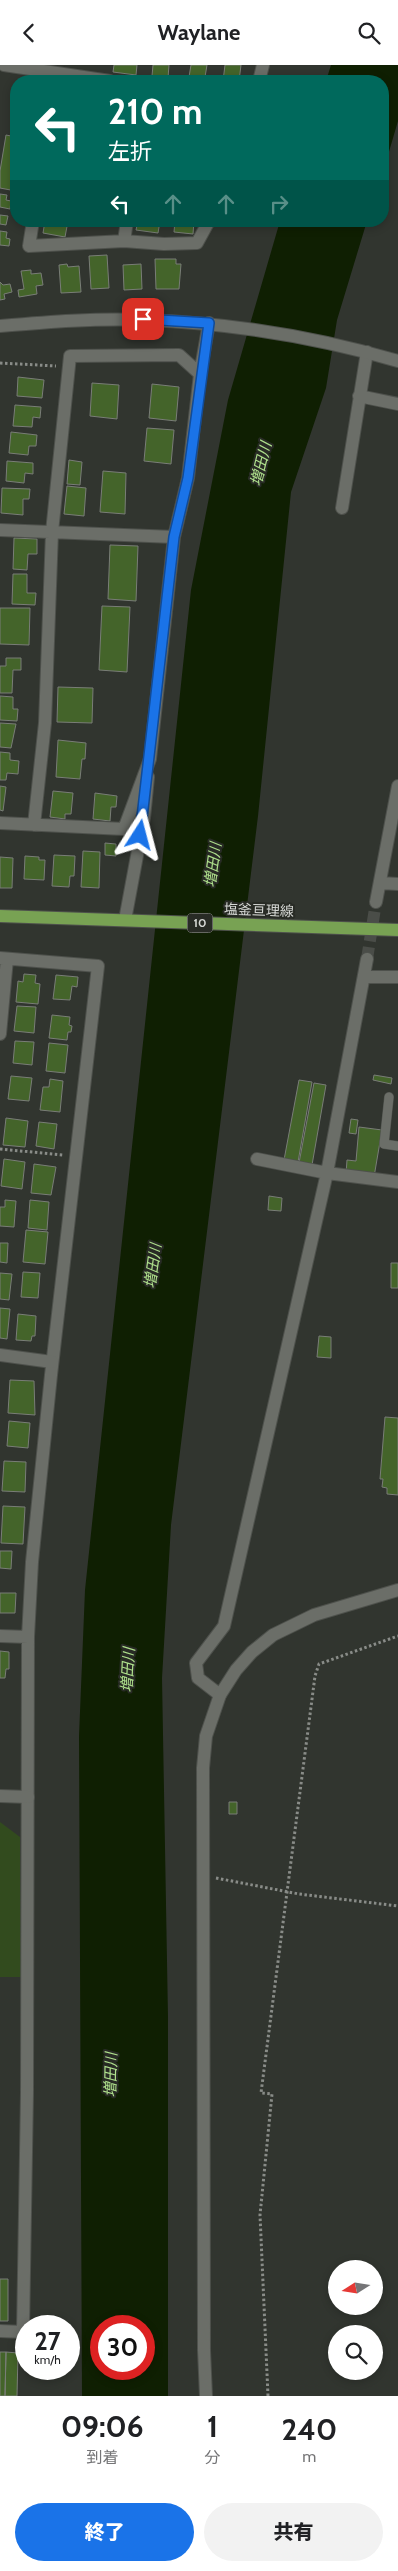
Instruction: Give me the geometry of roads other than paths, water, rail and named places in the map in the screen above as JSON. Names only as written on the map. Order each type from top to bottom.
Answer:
[{"type":"main road","name":"塩釜亘理線","points":[[0,916],[398,930]]},
{"type":"street","points":[[4,65],[70,75]]},
{"type":"street","points":[[32,227],[29,246],[124,241],[164,244],[197,243],[206,227]]},
{"type":"street","points":[[124,241],[126,227]]},
{"type":"street","points":[[0,326],[143,319],[209,323],[352,348],[398,361]]},
{"type":"street","points":[[128,921],[144,818],[174,537],[188,478],[200,374],[209,323]]},
{"type":"street","points":[[342,508],[367,352]]},
{"type":"street","points":[[34,825],[45,723],[52,532],[70,356],[178,355],[200,374]]},
{"type":"street","points":[[359,396],[398,404]]},
{"type":"street","points":[[0,530],[174,537]]},
{"type":"street","points":[[0,823],[124,829],[150,759]]},
{"type":"street","points":[[376,902],[396,810],[398,786]]},
{"type":"street","points":[[380,883],[398,885]]},
{"type":"street","points":[[0,1034],[3,959],[98,966],[52,1362],[32,1562],[28,1637],[23,2331],[0,2331]]},
{"type":"street","points":[[220,1695],[198,1678],[196,1663],[224,1626],[328,1173],[367,959]]},
{"type":"street","points":[[364,977],[398,977]]},
{"type":"street","points":[[258,1159],[328,1173],[398,1182]]},
{"type":"street","points":[[0,1355],[52,1362]]},
{"type":"street","points":[[206,2396],[204,2350],[203,1875],[206,1736],[220,1695],[236,1670],[252,1652],[273,1635],[314,1615],[398,1590]]},
{"type":"street","points":[[0,1636],[28,1637]]},
{"type":"street","points":[[0,1796],[28,1797]]},
{"type":"lane","points":[[389,1097],[384,1144],[398,1146]]},
{"type":"water","points":[[331,65],[398,65],[398,121],[389,152],[389,75],[328,75]]},
{"type":"water","name":"増田川","points":[[278,227],[365,227],[337,320],[326,388],[291,492],[258,816],[171,1525],[162,1678],[168,2017],[168,2396],[82,2396],[79,1736],[85,1590],[191,590],[228,400]]},
{"type":"tunnel","points":[[367,959],[376,902]]}]
